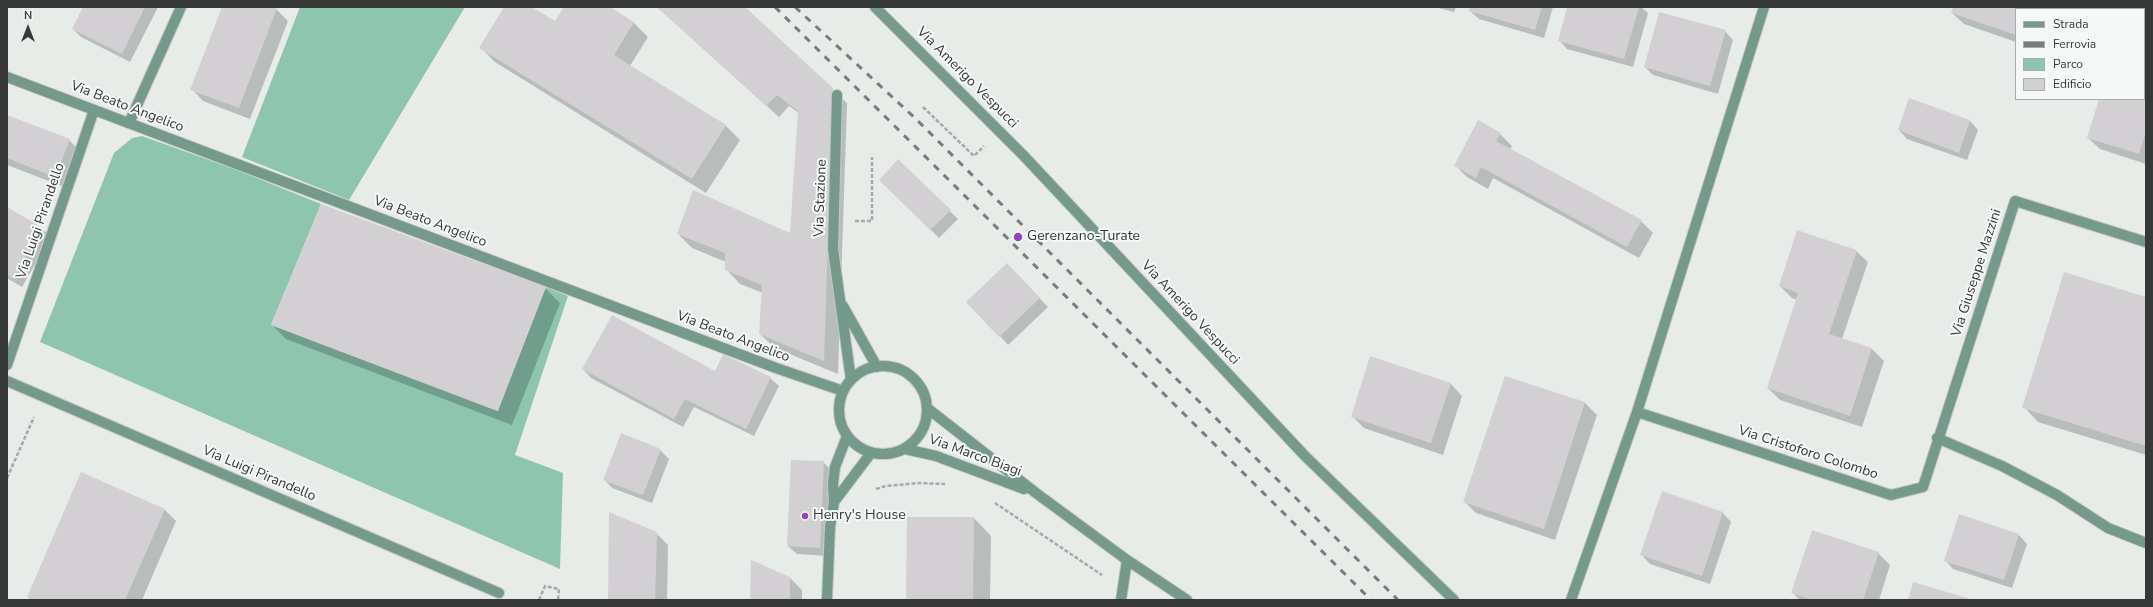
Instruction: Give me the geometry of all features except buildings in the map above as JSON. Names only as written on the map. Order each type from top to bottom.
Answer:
[{"type":"street","points":[[129,123],[181,7]]},
{"type":"street","name":"Via Amerigo Vespucci","points":[[875,7],[1000,131],[1305,456],[1454,600]]},
{"type":"street","points":[[1570,600],[1637,412],[1764,7]]},
{"type":"street","name":"Via Beato Angelico","points":[[7,77],[776,368],[843,391]]},
{"type":"street","name":"Via Stazione","points":[[838,95],[833,249],[851,380]]},
{"type":"street","name":"Via Luigi Pirandello","points":[[7,365],[94,110]]},
{"type":"street","name":"Via Giuseppe Mazzini","points":[[1937,438],[2015,201],[2146,242]]},
{"type":"street","name":"Via Stazione","points":[[840,301],[877,367]]},
{"type":"street","points":[[877,367],[895,368],[910,376],[922,389],[927,408],[926,421],[921,433],[913,443],[904,449],[888,454],[871,453],[858,447],[847,436],[842,425],[839,412],[843,391],[851,380],[864,370],[877,367]]},
{"type":"street","name":"Via Luigi Pirandello","points":[[7,381],[499,593]]},
{"type":"street","name":"Via Marco Biagi","points":[[927,408],[1036,493],[1127,560],[1187,600]]},
{"type":"street","name":"Via Cristoforo Colombo","points":[[1637,412],[1891,495],[1923,486],[1937,438]]},
{"type":"street","points":[[827,600],[830,527],[834,502],[833,484],[835,467],[847,436]]},
{"type":"street","points":[[1937,438],[2002,466],[2057,495],[2108,528],[2146,543]]},
{"type":"street","name":"Via Marco Biagi","points":[[904,449],[946,459],[1036,493]]},
{"type":"street","points":[[834,502],[871,453]]},
{"type":"street","points":[[1121,600],[1127,560]]},
{"type":"path","points":[[923,107],[974,156],[1000,131]]},
{"type":"path","points":[[834,220],[872,221],[872,157]]},
{"type":"path","points":[[7,478],[43,396]]},
{"type":"path","points":[[876,489],[886,486],[919,483],[950,484]]},
{"type":"path","points":[[993,502],[1123,589]]},
{"type":"path","points":[[539,600],[545,586],[559,589],[558,600]]},
{"type":"green space","points":[[300,7],[465,7],[349,200],[242,157]]},
{"type":"green space","points":[[142,136],[237,170],[321,204],[271,325],[497,411],[546,287],[568,296],[515,455],[563,473],[560,569],[40,342],[114,153],[132,138]]},
{"type":"railway","points":[[775,7],[1371,600]]},
{"type":"railway","points":[[795,7],[915,118],[1398,600]]},
{"type":"place","name":"Gerenzano-Turate","points":[[1018,237]]},
{"type":"place","name":"Henry's House","points":[[805,516]]}]
